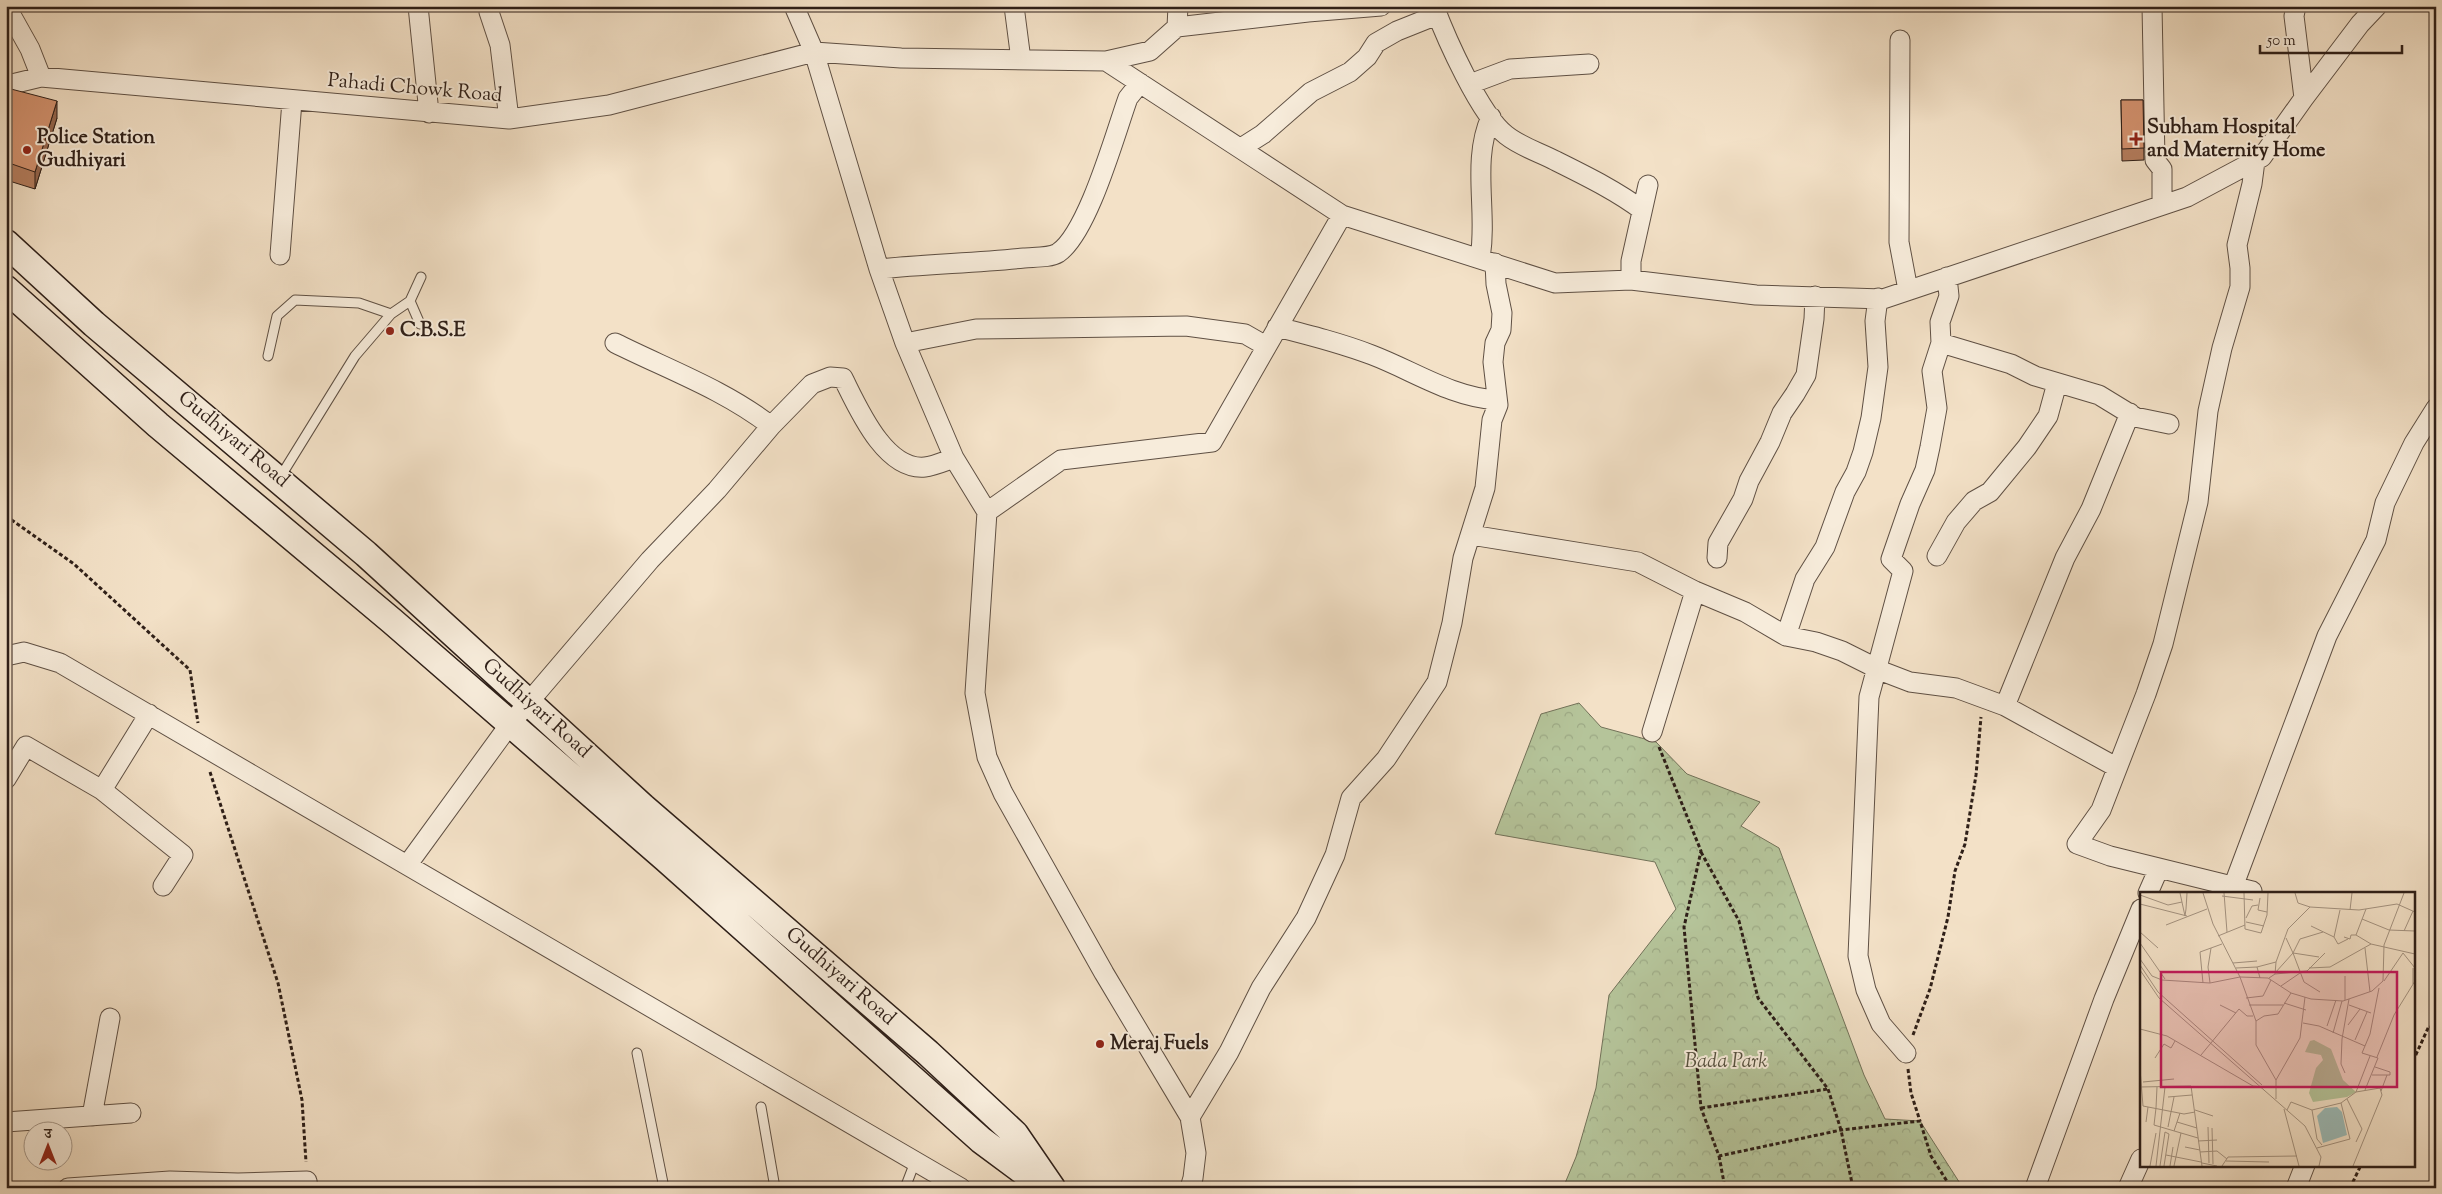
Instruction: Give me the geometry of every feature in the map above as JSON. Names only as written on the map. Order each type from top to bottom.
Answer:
[{"type":"street","points":[[6,6],[30,49],[41,77]]},
{"type":"street","points":[[418,6],[429,113]]},
{"type":"street","points":[[489,6],[488,12],[500,45],[509,120]]},
{"type":"street","points":[[794,6],[814,52],[879,269],[906,343],[954,458],[987,512],[975,693],[987,757],[1003,793],[1099,964],[1190,1117],[1196,1153],[1190,1188]]},
{"type":"street","points":[[1014,6],[1021,60]]},
{"type":"street","points":[[1180,13],[1308,12],[1381,6]]},
{"type":"street","points":[[2152,6],[2155,160],[2162,169],[2162,205]]},
{"type":"street","points":[[2296,6],[2294,16],[2304,98]]},
{"type":"street","points":[[1106,61],[1342,215],[1555,284],[1631,280],[1756,295],[1878,298],[1908,290],[2187,197],[2262,157],[2360,24],[2377,6]]},
{"type":"street","points":[[1241,148],[1263,134],[1311,92],[1350,72],[1367,57],[1376,43],[1435,11],[1470,84],[1504,134],[1526,148],[1600,183],[1642,210]]},
{"type":"street","name":"Pahadi Chowk Road","points":[[8,86],[41,77],[509,120],[609,105],[814,52],[901,58],[1106,61],[1150,51],[1180,13]]},
{"type":"street","points":[[1900,40],[1899,242],[1908,290]]},
{"type":"street","points":[[1470,84],[1510,69],[1589,64]]},
{"type":"street","points":[[879,269],[974,264],[1056,254],[1072,239],[1088,209],[1128,98],[1140,83]]},
{"type":"street","points":[[280,255],[292,100]]},
{"type":"street","points":[[1190,1117],[1229,1052],[1261,988],[1306,918],[1335,855],[1351,798],[1386,759],[1436,682],[1452,623],[1463,558],[1485,488],[1489,444],[1497,400],[1493,362],[1495,343],[1501,330],[1502,312],[1496,284],[1488,261],[1484,238],[1481,190],[1485,129],[1491,117]]},
{"type":"street","points":[[2252,892],[2110,856],[2077,844],[2101,810],[2116,767],[2146,694],[2163,644],[2198,502],[2208,411],[2222,348],[2240,287],[2237,245],[2252,184],[2255,161]]},
{"type":"street","points":[[1631,280],[1631,261],[1648,185]]},
{"type":"street","points":[[987,512],[1061,460],[1212,442],[1276,327],[1342,215]]},
{"type":"street","name":"Gudhiyari Road","points":[[6,243],[94,324],[374,561],[644,807],[928,1052],[1014,1134],[1052,1188]]},
{"type":"street","points":[[1906,1053],[1881,1024],[1866,990],[1858,956],[1869,697],[1903,571],[1891,558],[1910,504],[1925,470],[1930,447],[1937,408],[1932,370],[1941,343],[1940,322],[1949,296],[1948,276]]},
{"type":"street","name":"Gudhiyari Road","points":[[6,289],[158,425],[392,621],[981,1140],[1045,1188]]},
{"type":"street","points":[[1717,558],[1718,543],[1743,499],[1749,481],[1770,442],[1782,413],[1796,394],[1806,375],[1814,319],[1815,296]]},
{"type":"street","points":[[1786,636],[1805,579],[1825,547],[1844,492],[1856,472],[1863,452],[1872,418],[1878,367],[1875,321],[1878,298]]},
{"type":"street","points":[[906,343],[976,329],[1186,326],[1245,334],[1266,346]]},
{"type":"street","points":[[1276,327],[1373,355],[1437,386],[1484,399],[1497,400]]},
{"type":"street","points":[[614,343],[709,387],[749,410],[771,426]]},
{"type":"street","points":[[1941,343],[2011,364],[2035,376],[2099,395],[2135,417],[2169,424]]},
{"type":"street","points":[[408,864],[510,724],[650,560],[717,490],[771,426],[812,384],[830,376],[843,378],[864,417],[894,458],[912,466],[926,467],[954,458]]},
{"type":"street","points":[[1937,556],[1956,522],[1974,500],[1990,492],[2027,447],[2048,416],[2057,382]]},
{"type":"street","points":[[2233,887],[2327,636],[2376,540],[2378,521],[2385,503],[2414,443],[2436,408]]},
{"type":"street","points":[[2005,706],[2065,558],[2092,509],[2130,414]]},
{"type":"street","points":[[1471,535],[1638,562],[1695,591],[1746,612],[1786,636],[1816,642],[1842,651],[1910,682],[1956,688],[2005,706],[2116,767]]},
{"type":"street","points":[[1652,732],[1695,591]]},
{"type":"street","points":[[6,656],[24,652],[60,663],[408,864],[961,1188]]},
{"type":"street","points":[[102,790],[149,714]]},
{"type":"street","points":[[6,778],[26,746],[102,790],[183,855],[163,886]]},
{"type":"street","points":[[2148,892],[2160,868]]},
{"type":"street","points":[[2035,1188],[2104,999],[2140,911]]},
{"type":"street","points":[[92,1116],[110,1018]]},
{"type":"street","points":[[6,1122],[131,1113]]},
{"type":"street","points":[[2128,1188],[2140,1161]]},
{"type":"street","points":[[2296,1188],[2305,1166]]},
{"type":"street","points":[[68,1188],[170,1181],[217,1185],[307,1184]]},
{"type":"lane","points":[[279,479],[356,356],[391,314],[410,301],[421,277]]},
{"type":"lane","points":[[268,356],[277,316],[295,300],[359,303],[391,314]]},
{"type":"lane","points":[[410,301],[420,324]]},
{"type":"lane","points":[[637,1053],[664,1188]]},
{"type":"lane","points":[[761,1107],[776,1188]]},
{"type":"lane","points":[[905,1188],[915,1162]]},
{"type":"path","points":[[6,516],[74,564],[190,670],[195,692],[200,744],[278,983],[302,1100],[307,1184]]},
{"type":"path","points":[[1950,1186],[1932,1156],[1920,1121],[1911,1093],[1906,1053],[1930,989],[1948,916],[1955,871],[1965,844],[1976,775],[1982,699]]},
{"type":"path","points":[[1652,732],[1701,851],[1739,921],[1758,998],[1828,1089],[1841,1130],[1853,1188]]},
{"type":"path","points":[[1701,851],[1684,927],[1701,1108],[1719,1156],[1725,1188]]},
{"type":"path","points":[[2414,1059],[2428,1026],[2436,1029]]},
{"type":"path","points":[[1701,1108],[1828,1089]]},
{"type":"path","points":[[1719,1156],[1841,1130],[1920,1121]]},
{"type":"path","points":[[2350,1188],[2361,1166]]},
{"type":"green space","name":"Bada Park","points":[[1579,703],[1601,727],[1656,742],[1687,774],[1760,802],[1741,826],[1779,848],[1864,1075],[1885,1119],[1920,1121],[1963,1188],[1563,1188],[1576,1157],[1596,1088],[1609,995],[1676,909],[1655,862],[1495,834],[1541,714]]},
{"type":"building","name":"Police Station Gudhiyari","points":[[11,89],[57,101],[35,172],[6,162],[6,103]]},
{"type":"building","points":[[2121,100],[2143,100],[2144,148],[2122,149]]},
{"type":"place","name":"Subham Hospital and Maternity Home","points":[[2136,139]]},
{"type":"place","name":"Police Station Gudhiyari","points":[[27,150]]},
{"type":"place","name":"C.B.S.E","points":[[390,331]]},
{"type":"place","name":"Meraj Fuels","points":[[1100,1044]]}]
